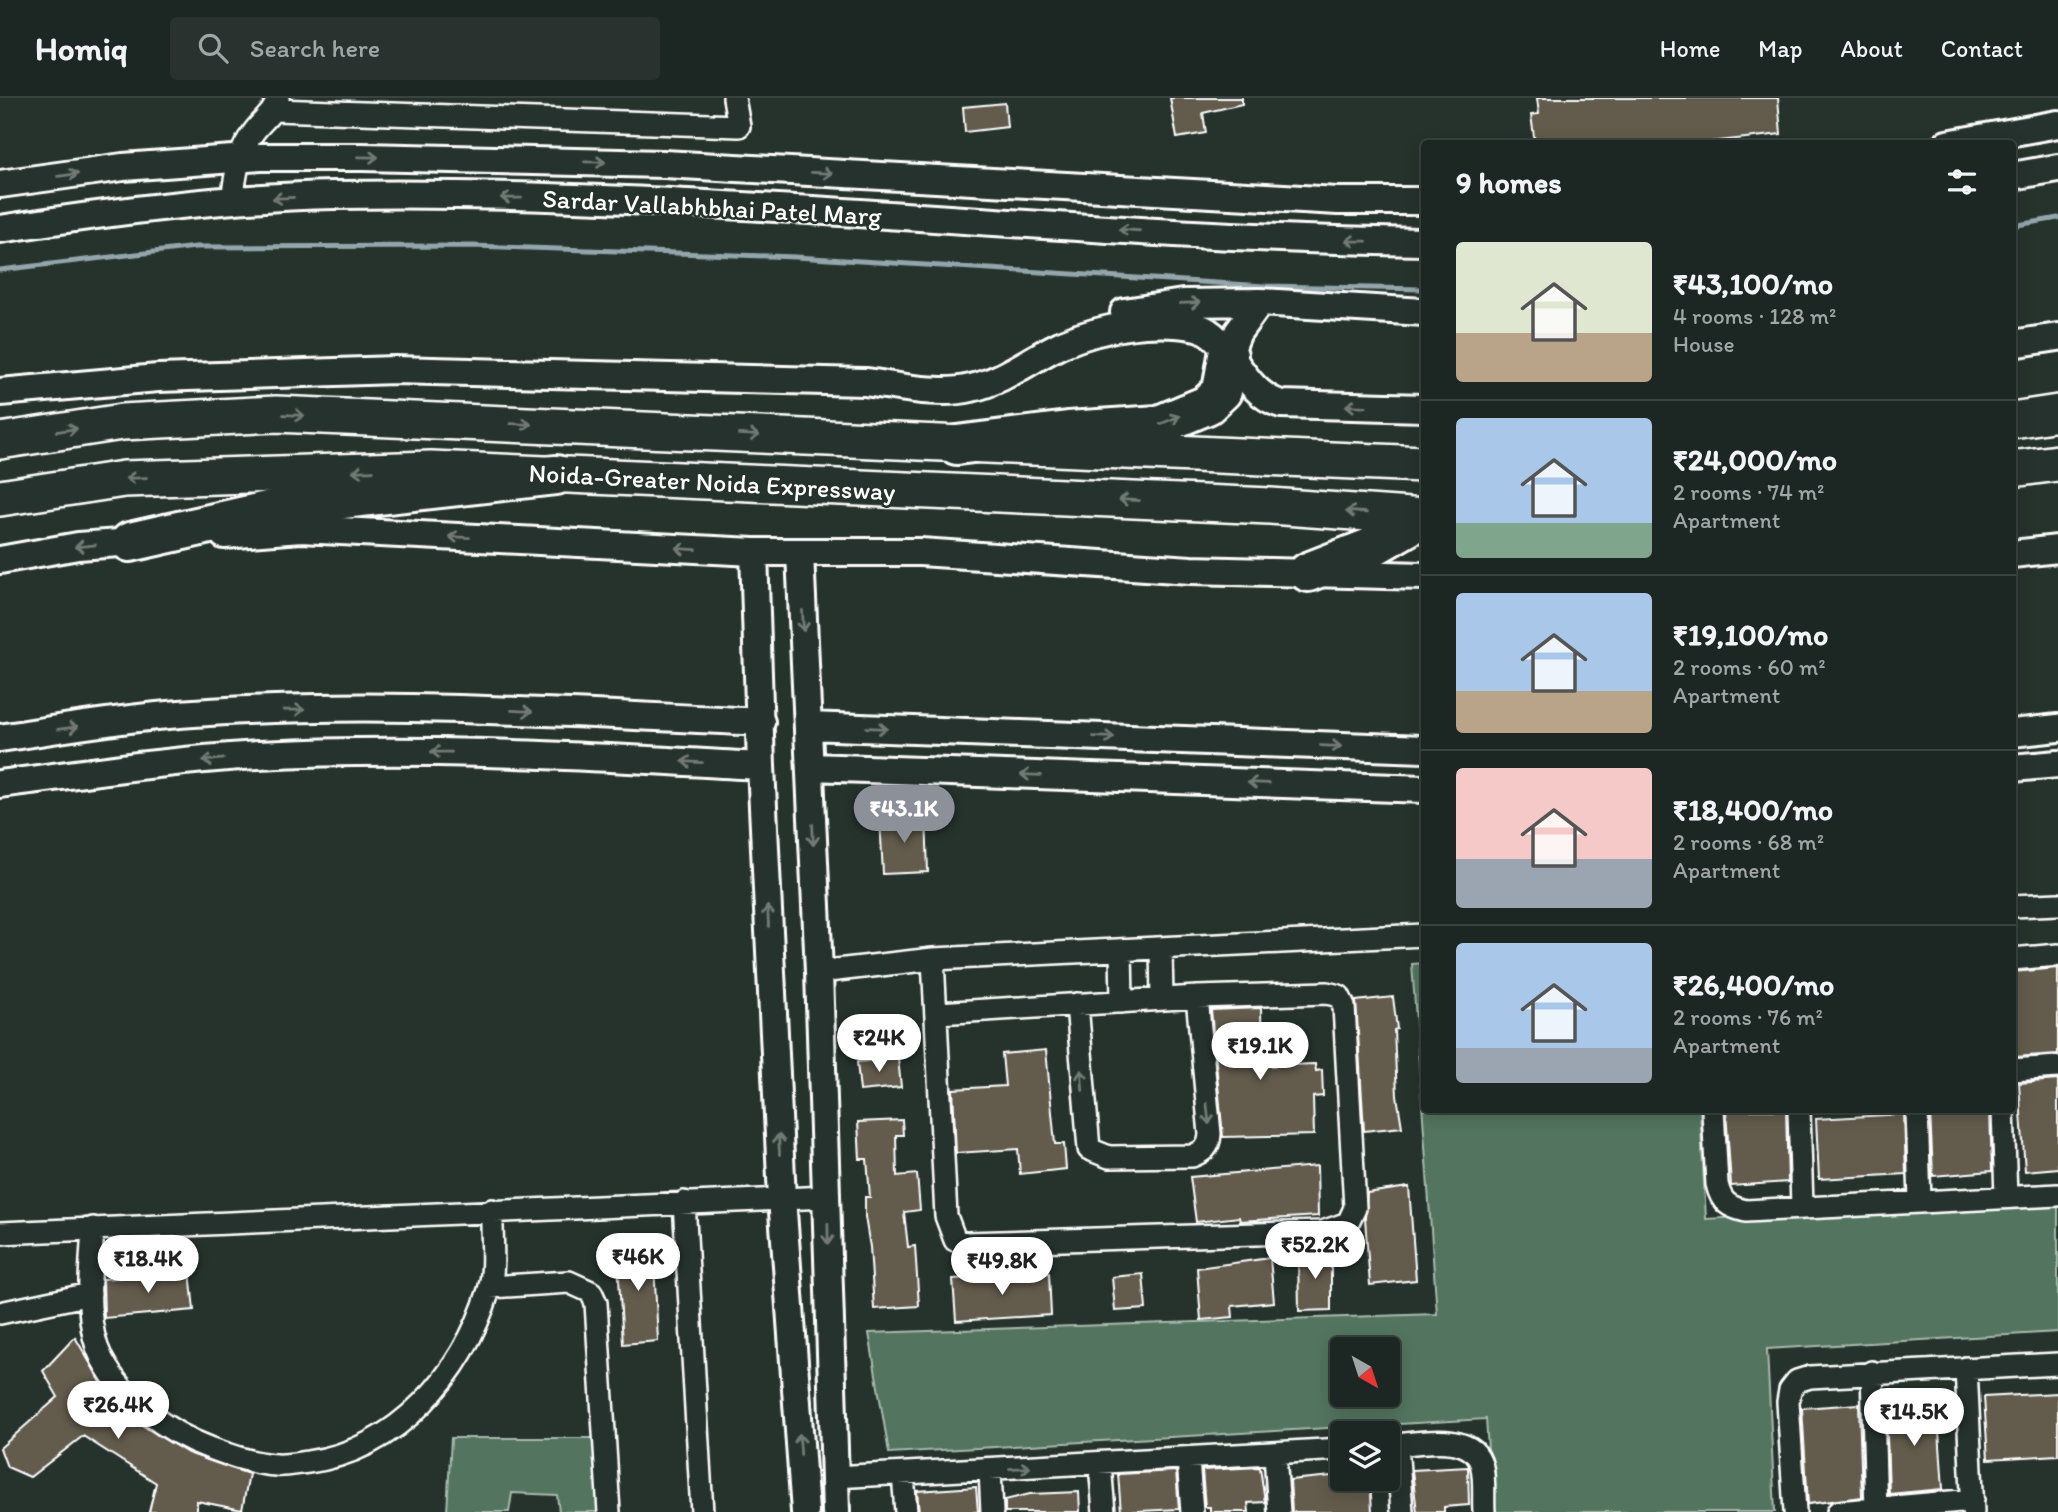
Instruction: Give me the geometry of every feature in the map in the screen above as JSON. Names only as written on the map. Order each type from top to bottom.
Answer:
[{"type":"highway","points":[[957,444],[1069,431],[1159,425],[1207,405],[1222,391],[1228,356]]},
{"type":"highway","points":[[2016,419],[2058,413]]},
{"type":"highway","name":"Noida-Greater Noida Expressway","points":[[0,441],[122,422],[276,414],[1421,464]]},
{"type":"highway","points":[[2016,468],[2058,463]]},
{"type":"highway","name":"Noida-Greater Noida Expressway","points":[[0,498],[124,479],[431,469],[1257,506],[1421,517]]},
{"type":"highway","points":[[130,542],[298,504],[556,475]]},
{"type":"highway","points":[[1308,572],[1370,548],[1421,519]]},
{"type":"street","points":[[232,200],[238,158],[253,133],[276,104],[739,126],[734,98]]},
{"type":"street","points":[[1969,140],[2058,124]]},
{"type":"street","name":"Sardar Vallabhbhai Patel Marg","points":[[0,184],[123,167],[238,158],[362,157],[664,164],[1338,201],[1421,201]]},
{"type":"street","points":[[2016,175],[2058,168]]},
{"type":"street","name":"Sardar Vallabhbhai Patel Marg","points":[[0,229],[232,200],[335,195],[669,201],[1311,241],[1421,242]]},
{"type":"street","points":[[1228,356],[1238,332],[1261,302]]},
{"type":"street","points":[[865,383],[970,371],[1096,317],[1183,303],[1261,302],[1421,312]]},
{"type":"street","points":[[0,392],[158,378],[395,370],[865,383],[934,390],[968,389],[985,384],[1062,344],[1135,325],[1200,328],[1213,336],[1254,390],[1266,399],[1281,404],[1421,408]]},
{"type":"street","points":[[2016,343],[2058,337]]},
{"type":"street","points":[[0,560],[78,546],[301,529],[754,552],[920,552],[1191,569],[1421,576]]},
{"type":"street","points":[[2016,554],[2058,549]]},
{"type":"street","points":[[754,552],[761,766],[782,1198],[805,1512]]},
{"type":"street","points":[[800,553],[819,972],[836,1512]]},
{"type":"street","points":[[0,738],[158,716],[360,708],[496,710],[761,722]]},
{"type":"street","points":[[808,726],[1421,749]]},
{"type":"street","points":[[2016,733],[2058,728]]},
{"type":"street","points":[[0,784],[257,755],[401,751],[521,753],[761,766]]},
{"type":"street","points":[[2016,768],[2058,764]]},
{"type":"street","points":[[811,767],[1421,789]]},
{"type":"street","points":[[2016,906],[2058,904]]},
{"type":"street","points":[[819,972],[933,959],[1421,935]]},
{"type":"street","points":[[1161,948],[1162,999]]},
{"type":"street","points":[[1121,950],[1122,1002]]},
{"type":"street","points":[[2016,959],[2058,955]]},
{"type":"street","points":[[933,959],[946,1216],[955,1240],[965,1243],[1324,1232],[1348,1223],[1355,1208],[1344,1006],[1339,996],[1327,993],[1196,997],[937,1013]]},
{"type":"street","points":[[1077,1004],[1089,1149],[1109,1157],[1192,1156],[1203,1152],[1209,1144],[1210,1134],[1196,997]]},
{"type":"street","points":[[2016,1070],[2058,1067]]},
{"type":"street","points":[[1713,1113],[1717,1184],[1726,1205],[1746,1211],[2058,1195]]},
{"type":"street","points":[[1799,1113],[1802,1207]]},
{"type":"street","points":[[1917,1113],[1920,1202]]},
{"type":"street","points":[[2003,1113],[2006,1198]]},
{"type":"street","points":[[0,1233],[827,1197]]},
{"type":"street","points":[[684,1202],[702,1512]]},
{"type":"street","points":[[93,1228],[90,1294],[94,1336],[103,1360],[122,1387],[152,1417],[183,1438],[236,1457],[278,1466],[332,1459],[380,1438],[424,1404],[447,1376],[467,1342],[490,1287],[492,1210]]},
{"type":"street","points":[[490,1287],[569,1282],[591,1292],[596,1303],[609,1512]]},
{"type":"street","points":[[0,1313],[90,1294]]},
{"type":"street","points":[[1795,1512],[1787,1402],[1790,1390],[1797,1381],[1810,1377],[1872,1372],[2058,1364]]},
{"type":"street","points":[[1838,1512],[1973,1506],[1966,1368]]},
{"type":"street","points":[[1872,1372],[1876,1510]]},
{"type":"street","points":[[1400,1446],[1457,1442],[1470,1447],[1482,1467],[1484,1512]]},
{"type":"street","points":[[834,1477],[1330,1450]]},
{"type":"street","points":[[1275,1454],[1279,1512]]},
{"type":"street","points":[[1188,1459],[1192,1512]]},
{"type":"street","points":[[1100,1464],[1104,1512]]},
{"type":"street","points":[[990,1469],[992,1512]]},
{"type":"street","points":[[903,1474],[906,1512]]},
{"type":"street","points":[[1399,1491],[1402,1512]]},
{"type":"green space","points":[[1421,963],[1421,1090],[1412,964]]},
{"type":"green space","points":[[1423,1113],[1700,1113],[1706,1219],[2058,1199],[2058,1332],[1767,1349],[1775,1512],[1492,1512],[1486,1419],[1400,1424],[1400,1421],[1330,1421],[1330,1428],[889,1453],[869,1333],[1437,1314]]},
{"type":"green space","points":[[451,1438],[604,1438],[609,1512],[559,1512],[557,1495],[512,1493],[509,1512],[447,1512]]},
{"type":"building","points":[[1170,98],[1242,98],[1242,104],[1203,113],[1206,133],[1177,138]]},
{"type":"building","points":[[1537,98],[1778,98],[1781,134],[1728,140],[1534,140],[1531,115],[1539,114]]},
{"type":"building","points":[[1005,103],[1007,127],[965,132],[963,107]]},
{"type":"building","points":[[926,815],[928,872],[883,874],[880,818]]},
{"type":"building","points":[[2058,968],[2058,1054],[2016,1057],[2016,972]]},
{"type":"building","points":[[1393,997],[1397,1029],[1394,1030],[1397,1096],[1402,1127],[1364,1131],[1356,1001]]},
{"type":"building","points":[[1261,1008],[1262,1066],[1315,1064],[1316,1071],[1322,1070],[1323,1096],[1313,1097],[1314,1135],[1223,1137],[1211,1010]]},
{"type":"building","points":[[1046,1050],[1055,1144],[1064,1144],[1066,1169],[1020,1174],[1018,1149],[956,1153],[953,1089],[1005,1086],[1002,1054]]},
{"type":"building","points":[[898,1058],[901,1087],[860,1091],[857,1062]]},
{"type":"building","points":[[2058,1080],[2058,1168],[2025,1171],[2019,1083]]},
{"type":"building","points":[[1726,1113],[1786,1113],[1788,1182],[1731,1186]]},
{"type":"building","points":[[1930,1113],[1990,1113],[1992,1171],[1933,1176]]},
{"type":"building","points":[[1904,1114],[1906,1174],[1819,1179],[1816,1119]]},
{"type":"building","points":[[902,1120],[903,1135],[896,1135],[897,1176],[917,1174],[920,1210],[904,1212],[908,1247],[915,1246],[919,1306],[874,1309],[865,1217],[865,1197],[870,1197],[867,1159],[860,1159],[858,1122]]},
{"type":"building","points":[[1317,1166],[1318,1216],[1240,1221],[1239,1217],[1196,1222],[1190,1177]]},
{"type":"building","points":[[1409,1187],[1416,1280],[1370,1285],[1365,1218],[1367,1193]]},
{"type":"building","points":[[653,1243],[658,1341],[623,1344],[617,1246]]},
{"type":"building","points":[[1331,1252],[1331,1310],[1299,1311],[1298,1253]]},
{"type":"building","points":[[1270,1258],[1274,1302],[1232,1306],[1233,1317],[1201,1320],[1197,1268]]},
{"type":"building","points":[[190,1271],[194,1310],[104,1318],[103,1279]]},
{"type":"building","points":[[1049,1273],[1051,1315],[956,1321],[953,1279]]},
{"type":"building","points":[[1143,1274],[1146,1309],[1115,1311],[1112,1277]]},
{"type":"building","points":[[75,1337],[101,1382],[140,1424],[188,1453],[249,1474],[242,1510],[197,1501],[197,1512],[149,1512],[156,1483],[83,1436],[30,1477],[7,1467],[0,1448],[58,1397],[43,1371]]},
{"type":"building","points":[[2058,1393],[2058,1455],[1988,1459],[1984,1397]]},
{"type":"building","points":[[1937,1402],[1943,1489],[1889,1494],[1886,1405]]},
{"type":"building","points":[[1859,1404],[1862,1497],[1808,1504],[1802,1408]]},
{"type":"building","points":[[1260,1467],[1265,1502],[1248,1503],[1249,1512],[1210,1512],[1210,1507],[1205,1507],[1202,1470]]},
{"type":"building","points":[[1468,1467],[1469,1505],[1444,1507],[1444,1512],[1417,1512],[1412,1470]]},
{"type":"building","points":[[1176,1471],[1179,1509],[1121,1512],[1118,1474]]},
{"type":"building","points":[[1330,1476],[1330,1491],[1371,1491],[1372,1512],[1292,1512],[1290,1480]]},
{"type":"building","points":[[976,1487],[978,1512],[919,1512],[917,1491]]},
{"type":"building","points":[[1079,1492],[1080,1512],[1005,1512],[1005,1500],[1030,1494]]},
{"type":"waterway","points":[[2016,225],[2058,218]]},
{"type":"waterway","points":[[0,270],[196,247],[472,246],[796,257],[1265,286],[1421,289]]}]
